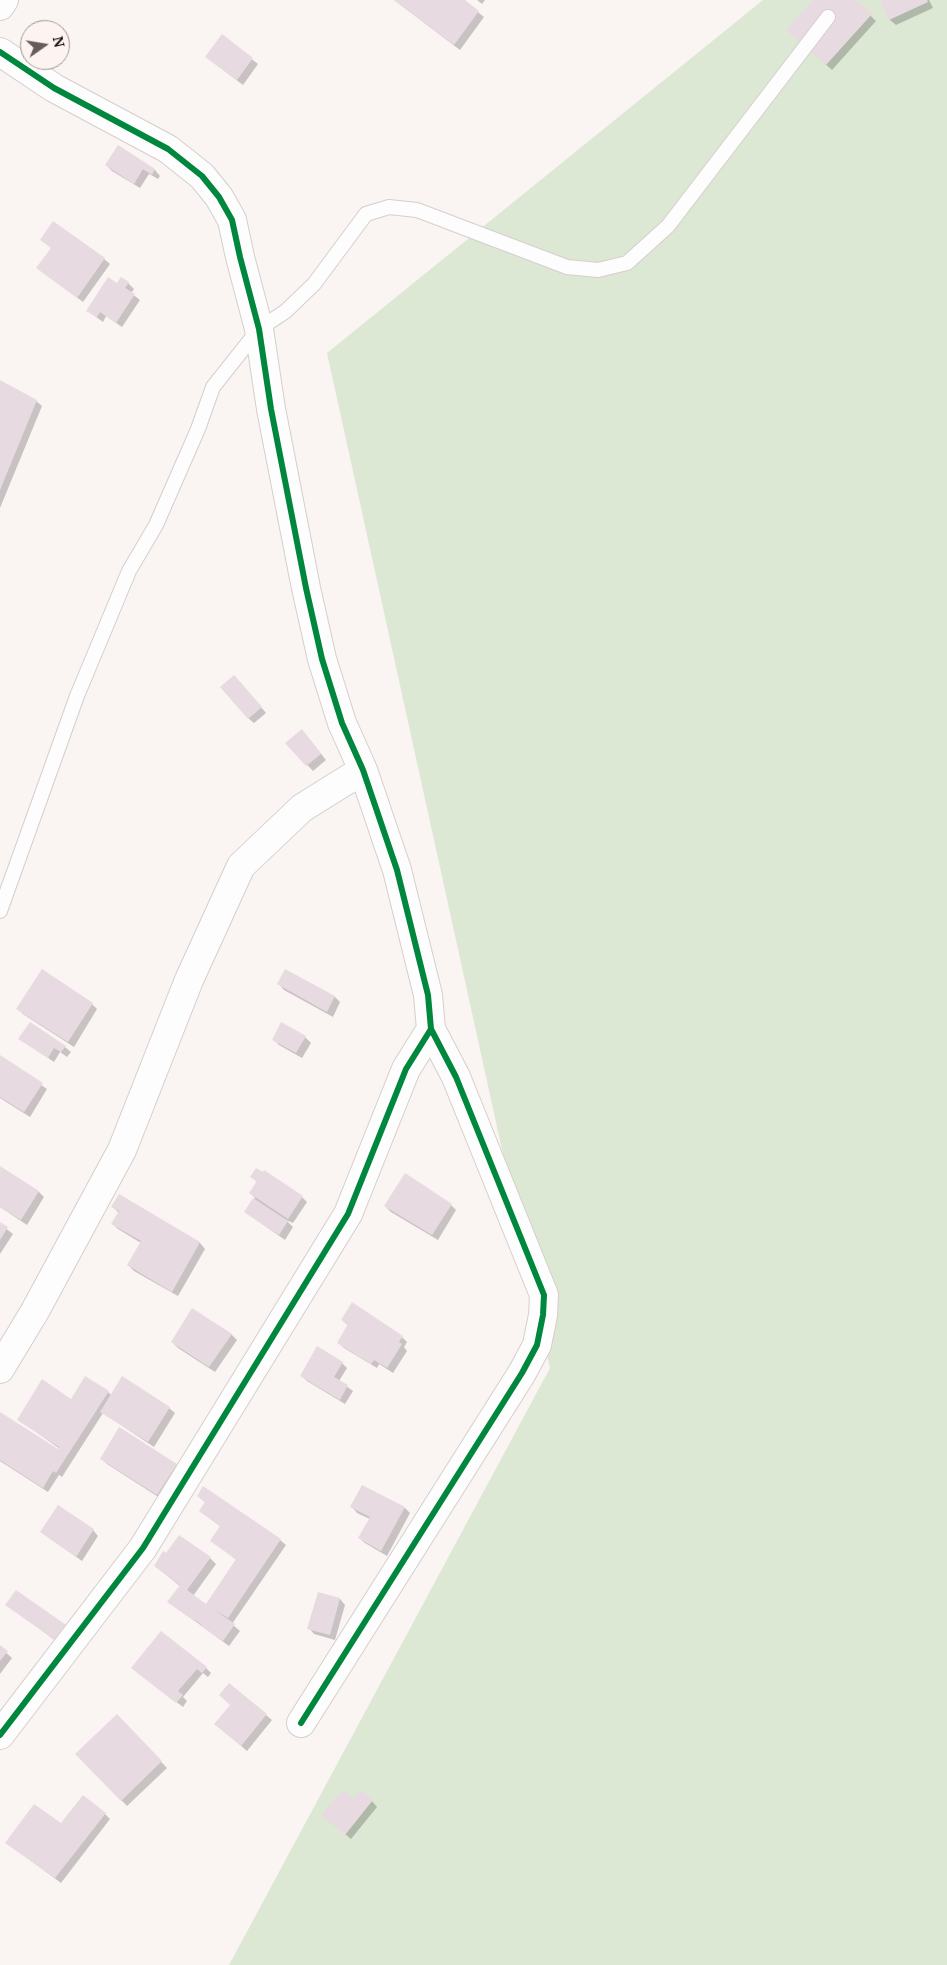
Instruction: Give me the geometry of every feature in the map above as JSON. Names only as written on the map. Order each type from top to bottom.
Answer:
[{"type":"street","points":[[0,6],[4,0]]},
{"type":"street","points":[[0,52],[54,88],[168,149],[202,176],[219,197],[232,220],[259,329],[271,409],[322,658],[342,723],[363,770],[397,870],[428,995],[431,1029],[456,1077],[544,1295],[543,1315],[537,1345],[522,1373],[301,1723]]},
{"type":"street","points":[[0,1369],[35,1311],[122,1150],[189,980],[241,866],[302,808],[363,770]]},
{"type":"street","points":[[0,1736],[143,1548],[348,1214],[406,1069],[431,1029]]},
{"type":"lane","points":[[0,911],[77,696],[129,571],[156,525],[198,429],[213,387],[259,329],[286,311],[314,284],[366,214],[389,207],[417,210],[567,267],[598,270],[627,263],[668,226],[828,17]]},
{"type":"green space","points":[[763,0],[947,0],[947,1965],[229,1965],[550,1368],[327,353]]},
{"type":"building","points":[[394,0],[465,0],[479,11],[454,45]]},
{"type":"building","points":[[813,0],[856,0],[872,14],[826,65],[786,30]]},
{"type":"building","points":[[880,0],[927,0],[928,2],[889,20]]},
{"type":"building","points":[[222,34],[253,58],[237,80],[205,57]]},
{"type":"building","points":[[118,145],[155,169],[152,175],[143,169],[134,184],[105,165]]},
{"type":"building","points":[[53,221],[105,258],[77,298],[36,268],[51,248],[40,240]]},
{"type":"building","points":[[108,277],[117,283],[121,277],[129,282],[125,288],[135,294],[116,323],[100,312],[97,317],[86,311]]},
{"type":"building","points":[[0,380],[37,400],[0,490]]},
{"type":"building","points":[[234,675],[262,707],[248,719],[220,687]]},
{"type":"building","points":[[302,729],[321,754],[306,766],[285,743]]},
{"type":"building","points":[[42,969],[93,1003],[68,1042],[16,1009]]},
{"type":"building","points":[[285,969],[335,996],[327,1012],[277,984]]},
{"type":"building","points":[[30,1022],[66,1046],[61,1052],[54,1048],[48,1058],[18,1039]]},
{"type":"building","points":[[281,1022],[306,1036],[296,1053],[272,1040]]},
{"type":"building","points":[[0,1055],[43,1083],[24,1112],[0,1097]]},
{"type":"building","points":[[0,1166],[39,1191],[21,1220],[0,1207]]},
{"type":"building","points":[[256,1168],[263,1172],[264,1170],[303,1196],[288,1219],[249,1193],[257,1181],[250,1177]]},
{"type":"building","points":[[405,1173],[452,1204],[432,1235],[384,1206]]},
{"type":"building","points":[[119,1194],[200,1242],[172,1292],[127,1265],[141,1241],[111,1224],[119,1211],[111,1207]]},
{"type":"building","points":[[253,1198],[288,1221],[279,1235],[244,1212]]},
{"type":"building","points":[[0,1222],[8,1227],[0,1240]]},
{"type":"building","points":[[352,1302],[403,1336],[399,1342],[402,1344],[387,1368],[374,1360],[371,1364],[337,1343],[348,1324],[341,1320]]},
{"type":"building","points":[[192,1308],[232,1334],[209,1367],[171,1342]]},
{"type":"building","points":[[317,1346],[343,1362],[334,1377],[348,1385],[340,1400],[300,1376]]},
{"type":"building","points":[[85,1376],[109,1391],[56,1473],[53,1471],[43,1488],[0,1460],[0,1412],[58,1449],[59,1447],[17,1420],[42,1379],[71,1399]]},
{"type":"building","points":[[122,1376],[170,1407],[148,1442],[100,1412]]},
{"type":"building","points":[[119,1427],[177,1464],[157,1495],[100,1459]]},
{"type":"building","points":[[362,1485],[405,1507],[381,1551],[358,1538],[370,1517],[350,1507]]},
{"type":"building","points":[[203,1486],[281,1539],[228,1618],[213,1609],[235,1624],[223,1641],[167,1602],[180,1585],[154,1566],[163,1551],[166,1553],[179,1535],[211,1557],[187,1590],[206,1604],[236,1559],[210,1541],[220,1526],[199,1511],[205,1502],[197,1496]]},
{"type":"building","points":[[58,1505],[94,1529],[76,1557],[40,1532]]},
{"type":"building","points":[[16,1590],[69,1627],[58,1642],[5,1605]]},
{"type":"building","points":[[318,1592],[340,1598],[330,1635],[307,1629]]},
{"type":"building","points":[[161,1631],[207,1667],[202,1673],[197,1669],[178,1691],[183,1695],[176,1703],[131,1668]]},
{"type":"building","points":[[0,1645],[8,1651],[0,1661]]},
{"type":"building","points":[[229,1683],[267,1714],[241,1746],[214,1724],[230,1705],[219,1695]]},
{"type":"building","points":[[117,1714],[162,1761],[121,1801],[75,1754]]},
{"type":"building","points":[[343,1790],[353,1799],[361,1790],[373,1800],[345,1835],[321,1815]]},
{"type":"building","points":[[83,1795],[106,1813],[55,1878],[5,1843],[34,1804],[61,1823]]},
{"type":"cycle path","points":[[0,52],[54,88],[168,149],[202,176],[219,197],[232,220],[259,329],[271,409],[322,659],[342,723],[363,770],[397,870],[428,995],[431,1029],[456,1077],[544,1295],[543,1315],[537,1345],[522,1373],[301,1723]]},
{"type":"cycle path","points":[[0,1735],[143,1548],[348,1214],[406,1069],[431,1029]]}]
